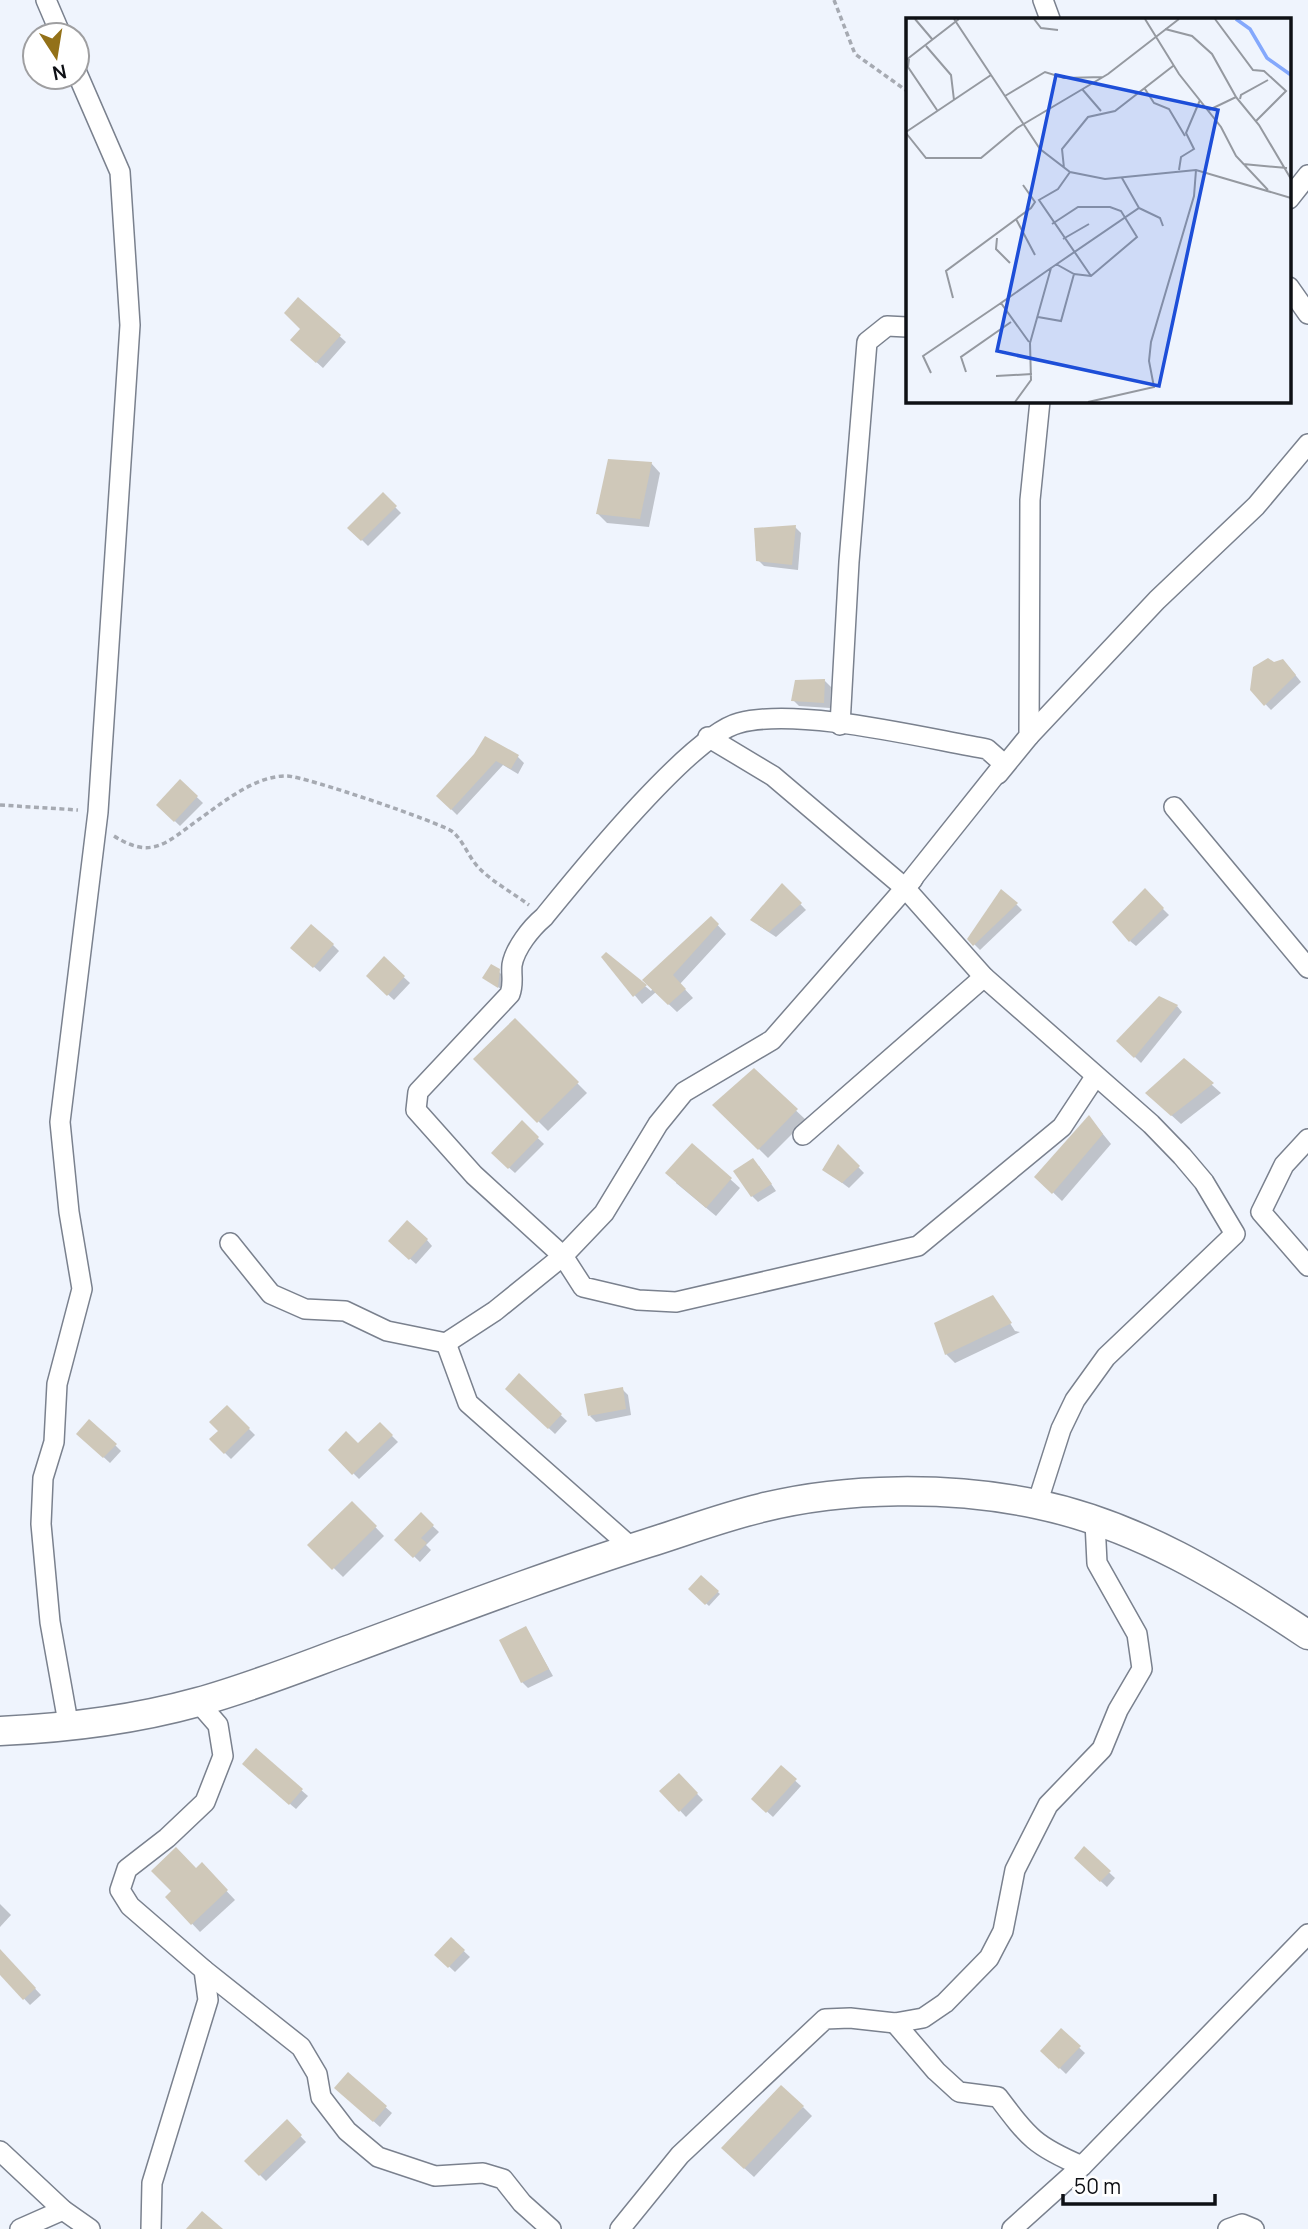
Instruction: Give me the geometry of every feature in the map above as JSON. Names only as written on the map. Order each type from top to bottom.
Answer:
[{"type":"main road","points":[[0,1731],[69,1728],[198,1702],[632,1548],[760,1508],[816,1497],[876,1492],[974,1495],[1037,1504],[1095,1522],[1153,1542],[1231,1583],[1308,1635]]},
{"type":"street","points":[[46,0],[55,21]]},
{"type":"street","points":[[1043,0],[1050,18]]},
{"type":"street","points":[[69,1728],[50,1622],[41,1524],[43,1478],[54,1442],[57,1384],[82,1289],[69,1212],[60,1122],[98,811],[130,325],[120,172],[85,91]]},
{"type":"street","points":[[1290,198],[1308,175]]},
{"type":"street","points":[[1290,288],[1308,314]]},
{"type":"street","points":[[839,725],[867,342],[887,327],[906,327]]},
{"type":"street","points":[[1029,736],[1030,500],[1040,402]]},
{"type":"street","points":[[230,1243],[271,1294],[305,1309],[345,1311],[387,1331],[446,1343],[495,1311],[563,1256],[604,1213],[658,1124],[684,1092],[772,1040],[905,888],[1029,736],[1157,600],[1256,506],[1308,444]]},
{"type":"street","points":[[905,888],[1004,764],[987,749],[839,725],[777,718],[738,723],[708,737],[617,831],[544,917],[531,928],[512,964],[514,984],[510,994],[418,1093],[416,1110],[474,1175],[563,1256],[583,1287],[638,1300],[676,1302],[918,1247],[1062,1127],[1095,1077]]},
{"type":"street","points":[[708,737],[773,776],[905,888],[984,977],[1151,1124],[1182,1156],[1204,1182],[1235,1234]]},
{"type":"street","points":[[1174,807],[1308,968]]},
{"type":"street","points":[[803,1135],[984,977]]},
{"type":"street","points":[[1037,1504],[1061,1429],[1075,1400],[1106,1357],[1261,1212],[1284,1165],[1308,1139]]},
{"type":"street","points":[[1261,1212],[1308,1266]]},
{"type":"street","points":[[446,1343],[468,1402],[632,1548]]},
{"type":"street","points":[[620,2229],[680,2155],[825,2020],[850,2018],[895,2023],[923,2018],[945,2003],[989,1958],[1003,1931],[1014,1870],[1048,1805],[1102,1749],[1118,1710],[1142,1669],[1137,1634],[1097,1563],[1095,1522]]},
{"type":"street","points":[[198,1702],[218,1725],[223,1756],[205,1802],[167,1838],[127,1869],[120,1890],[130,1906],[204,1970],[301,2047],[317,2074],[321,2097],[347,2131],[379,2157],[435,2176],[484,2173],[503,2179],[522,2203],[551,2229]]},
{"type":"street","points":[[1012,2229],[1082,2166],[1308,1934]]},
{"type":"street","points":[[151,2229],[152,2183],[208,2000],[204,1970]]},
{"type":"street","points":[[895,2023],[936,2071],[960,2092],[999,2097],[1029,2138],[1049,2152],[1082,2166]]},
{"type":"street","points":[[0,2151],[63,2210],[90,2229]]},
{"type":"street","points":[[20,2229],[63,2210]]},
{"type":"street","points":[[1228,2229],[1242,2224],[1254,2229]]},
{"type":"path","points":[[834,0],[855,54],[906,90]]},
{"type":"path","points":[[0,805],[98,811],[108,832],[131,846],[156,848],[176,838],[197,821],[256,783],[287,776],[443,825],[465,846],[477,867],[544,917]]},
{"type":"building","points":[[298,297],[341,335],[316,363],[290,340],[300,329],[284,313]]},
{"type":"building","points":[[608,459],[652,462],[640,519],[596,514]]},
{"type":"building","points":[[383,492],[397,506],[361,541],[347,528]]},
{"type":"building","points":[[796,525],[792,565],[756,561],[754,528]]},
{"type":"building","points":[[1268,658],[1274,662],[1283,659],[1296,675],[1264,706],[1250,690],[1253,667]]},
{"type":"building","points":[[825,679],[824,703],[791,701],[795,680]]},
{"type":"building","points":[[485,736],[519,755],[511,769],[496,761],[451,810],[436,796],[474,754]]},
{"type":"building","points":[[180,779],[198,796],[174,822],[156,805]]},
{"type":"building","points":[[782,883],[802,903],[769,932],[750,920]]},
{"type":"building","points":[[1145,888],[1164,908],[1129,942],[1112,922]]},
{"type":"building","points":[[1001,889],[1018,903],[973,946],[967,939]]},
{"type":"building","points":[[711,916],[719,924],[673,975],[686,989],[668,1005],[642,980]]},
{"type":"building","points":[[311,924],[334,944],[313,968],[290,948]]},
{"type":"building","points":[[606,952],[647,985],[633,997],[601,957]]},
{"type":"building","points":[[384,956],[405,976],[387,996],[366,976]]},
{"type":"building","points":[[491,964],[500,969],[498,988],[482,978]]},
{"type":"building","points":[[1159,996],[1178,1005],[1134,1058],[1116,1041]]},
{"type":"building","points":[[515,1018],[579,1082],[537,1123],[473,1059]]},
{"type":"building","points":[[1184,1058],[1214,1083],[1171,1116],[1145,1093]]},
{"type":"building","points":[[754,1068],[798,1109],[758,1150],[712,1105]]},
{"type":"building","points":[[1089,1115],[1103,1134],[1052,1194],[1034,1177]]},
{"type":"building","points":[[522,1120],[539,1137],[508,1169],[491,1153]]},
{"type":"building","points":[[692,1143],[732,1178],[706,1208],[665,1173]]},
{"type":"building","points":[[838,1144],[860,1166],[842,1183],[822,1170]]},
{"type":"building","points":[[753,1158],[772,1184],[751,1197],[733,1171]]},
{"type":"building","points":[[407,1220],[428,1239],[409,1260],[388,1241]]},
{"type":"building","points":[[993,1295],[1012,1323],[945,1355],[934,1323]]},
{"type":"building","points":[[519,1373],[562,1414],[548,1429],[505,1389]]},
{"type":"building","points":[[623,1387],[626,1409],[588,1416],[584,1394]]},
{"type":"building","points":[[227,1405],[250,1428],[224,1454],[209,1439],[218,1431],[209,1422]]},
{"type":"building","points":[[89,1419],[117,1444],[103,1458],[76,1434]]},
{"type":"building","points":[[380,1422],[393,1435],[352,1475],[328,1450],[346,1431],[358,1443]]},
{"type":"building","points":[[352,1501],[377,1526],[332,1570],[307,1545]]},
{"type":"building","points":[[421,1512],[434,1525],[421,1538],[427,1543],[413,1558],[394,1540]]},
{"type":"building","points":[[701,1575],[719,1591],[705,1605],[688,1589]]},
{"type":"building","points":[[526,1626],[549,1669],[521,1683],[499,1640]]},
{"type":"building","points":[[256,1748],[303,1789],[289,1805],[242,1764]]},
{"type":"building","points":[[781,1765],[797,1779],[766,1813],[751,1799]]},
{"type":"building","points":[[679,1773],[698,1793],[679,1812],[659,1791]]},
{"type":"building","points":[[1084,1846],[1111,1871],[1100,1882],[1074,1858]]},
{"type":"building","points":[[176,1847],[196,1868],[202,1862],[228,1890],[191,1925],[165,1897],[171,1891],[151,1871]]},
{"type":"building","points":[[451,1937],[465,1950],[448,1968],[434,1955]]},
{"type":"building","points":[[0,1949],[36,1988],[23,2000],[0,1975]]},
{"type":"building","points":[[1061,2028],[1081,2046],[1059,2069],[1040,2051]]},
{"type":"building","points":[[348,2072],[387,2106],[373,2122],[334,2088]]},
{"type":"building","points":[[781,2085],[804,2106],[744,2169],[721,2148]]},
{"type":"building","points":[[287,2119],[302,2135],[259,2176],[244,2161]]},
{"type":"building","points":[[202,2211],[223,2229],[186,2229]]}]
